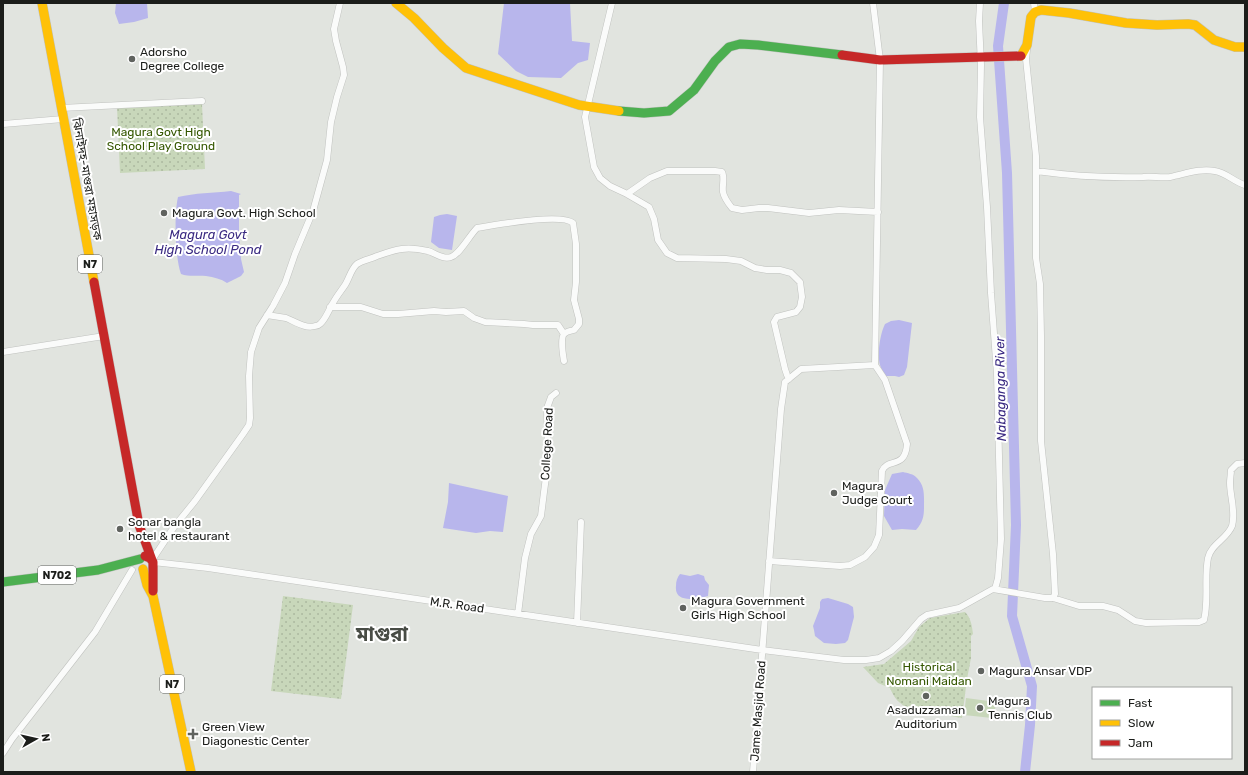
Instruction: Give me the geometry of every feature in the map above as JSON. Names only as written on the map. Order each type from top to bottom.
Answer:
[{"type":"main road","name":"ঝিনাইদহ-মাগুরা মহাসড়ক","points":[[42,3],[139,525]]},
{"type":"main road","points":[[396,3],[414,16],[441,46],[466,68],[579,105],[616,111],[644,113],[669,111],[694,90],[715,61],[729,47],[740,44],[880,60],[1021,57],[1027,45],[1030,22],[1034,8],[1126,23],[1156,25],[1188,24],[1200,28],[1214,40],[1235,47],[1245,47]]},
{"type":"main road","name":"N7","points":[[139,525],[152,562],[153,596],[191,772]]},
{"type":"main road","name":"N7","points":[[139,525],[140,565],[147,585],[153,596]]},
{"type":"main road","points":[[140,565],[149,569],[152,562]]},
{"type":"main road","name":"N702","points":[[3,582],[140,565]]},
{"type":"street","points":[[152,562],[174,527],[195,501],[249,425],[251,412],[249,376],[251,352],[259,328],[268,315],[285,283],[313,211],[327,160],[331,122],[344,75],[334,29],[340,3]]},
{"type":"street","points":[[612,3],[585,117],[594,167],[600,178],[610,186],[649,207],[654,219],[658,240],[667,253],[677,258],[726,259],[742,261],[755,268],[780,270],[791,273],[800,282],[802,296],[800,307],[796,312],[776,317],[774,322],[785,369],[789,379],[801,369],[875,365]]},
{"type":"street","points":[[769,561],[845,566],[861,560],[874,547],[879,535],[882,471],[887,465],[898,462],[903,458],[907,451],[907,444],[885,380],[875,365],[880,60],[873,3]]},
{"type":"street","points":[[980,3],[979,21],[984,58],[980,117],[997,374],[1001,544],[998,578],[994,589],[1045,598],[1053,598],[1079,606],[1103,606],[1118,610],[1135,621],[1146,623],[1190,623],[1204,620],[1206,612],[1208,556],[1213,547],[1226,536],[1232,525],[1233,507],[1230,483],[1231,470],[1237,464],[1245,463]]},
{"type":"street","points":[[1027,45],[1026,59],[1036,156],[1036,258],[1040,284],[1041,336],[1040,426],[1053,554],[1055,594],[1053,598]]},
{"type":"street","points":[[61,108],[202,100]]},
{"type":"street","points":[[3,124],[63,119]]},
{"type":"street","points":[[1036,171],[1056,175],[1077,176],[1170,177],[1192,172],[1214,170],[1224,173],[1239,184],[1245,185]]},
{"type":"street","points":[[627,194],[650,178],[667,171],[715,171],[722,172],[724,175],[723,192],[732,208],[742,210],[768,208],[809,213],[840,210],[878,212]]},
{"type":"street","points":[[268,315],[286,318],[305,326],[314,327],[321,324],[330,307],[346,285],[352,270],[357,264],[397,249],[404,248],[414,248],[447,258],[452,257],[460,251],[477,228],[536,220],[565,220],[573,223],[576,244],[576,282],[574,300],[579,324],[574,330],[564,334],[562,340],[564,361]]},
{"type":"street","points":[[330,307],[361,307],[383,314],[464,311],[474,318],[485,322],[524,324],[533,326],[558,325],[564,334]]},
{"type":"street","points":[[3,352],[104,336]]},
{"type":"street","name":"Jame Masjid Road","points":[[753,772],[781,409],[785,382],[789,379]]},
{"type":"street","name":"College Road","points":[[518,614],[525,558],[531,534],[541,516],[548,462],[547,408],[551,397],[556,393]]},
{"type":"street","points":[[577,623],[580,522]]},
{"type":"street","name":"M.R. Road","points":[[152,562],[208,568],[762,650],[844,660],[866,660],[879,658],[891,651],[902,641],[920,619],[927,615],[959,608],[994,589]]},
{"type":"street","points":[[3,753],[12,739],[95,632],[140,565]]},
{"type":"green space","name":"Magura Govt High School Play Ground","points":[[202,104],[205,169],[120,173],[117,107]]},
{"type":"green space","points":[[283,596],[353,605],[341,699],[271,691]]},
{"type":"green space","name":"Historical Nomani Maidan","points":[[965,612],[970,619],[973,634],[971,636],[971,658],[962,718],[906,707],[897,700],[890,688],[878,683],[863,667],[884,664],[911,641],[919,627],[930,618]]},
{"type":"green space","name":"Magura Tennis Club","points":[[966,698],[996,702],[994,717],[964,715]]},
{"type":"water","points":[[116,3],[147,3],[148,18],[119,24],[115,13]]},
{"type":"water","points":[[504,3],[570,3],[572,41],[590,43],[588,60],[578,63],[561,78],[528,77],[516,71],[498,54]]},
{"type":"water","name":"Magura Govt High School Pond","points":[[231,191],[241,194],[239,195],[239,234],[241,259],[244,272],[241,276],[227,283],[212,277],[181,274],[177,258],[176,236],[178,197]]},
{"type":"water","points":[[447,214],[457,216],[452,250],[439,248],[431,242],[434,217]]},
{"type":"water","points":[[899,320],[912,323],[907,367],[904,375],[899,377],[886,376],[881,368],[879,360],[880,338],[885,324],[891,321]]},
{"type":"water","points":[[903,472],[916,477],[920,481],[924,491],[924,510],[922,522],[916,530],[892,530],[884,516],[885,490],[892,474]]},
{"type":"water","points":[[449,483],[508,496],[503,532],[490,531],[476,533],[443,528],[448,502]]},
{"type":"water","points":[[680,574],[690,576],[698,574],[704,576],[709,585],[708,596],[687,599],[679,596],[676,592],[676,584]]},
{"type":"water","points":[[828,598],[853,607],[854,617],[848,640],[845,643],[824,643],[815,636],[813,626],[820,608],[820,602],[822,599]]},
{"type":"waterway","name":"Nabaganga River","points":[[1004,3],[998,46],[1007,173],[1016,525],[1012,616],[1032,686],[1025,772]]},
{"type":"traffic: fast","points":[[619,111],[644,113],[669,111],[694,90],[715,61],[729,47],[740,44],[842,55]]},
{"type":"traffic: fast","points":[[3,582],[98,570],[140,559]]},
{"type":"traffic: slow","points":[[42,3],[94,282]]},
{"type":"traffic: slow","points":[[396,3],[414,18],[443,48],[466,68],[579,105],[619,111]]},
{"type":"traffic: slow","points":[[1021,56],[1027,45],[1031,17],[1035,12],[1041,10],[1069,13],[1126,23],[1195,25],[1214,40],[1235,47],[1245,47]]},
{"type":"traffic: slow","points":[[143,569],[147,585],[153,596],[191,772]]},
{"type":"traffic: jam","points":[[842,55],[880,60],[1021,56]]},
{"type":"traffic: jam","points":[[94,282],[139,525],[152,560]]},
{"type":"traffic: jam","points":[[145,556],[150,558],[153,562],[153,591]]},
{"type":"place","name":"Adorsho Degree College","points":[[132,59]]},
{"type":"place","name":"Magura Govt. High School","points":[[164,213]]},
{"type":"place","name":"Magura Judge Court","points":[[834,493]]},
{"type":"place","name":"Sonar bangla hotel & restaurant","points":[[120,529]]},
{"type":"place","name":"Magura Government Girls High School","points":[[683,608]]},
{"type":"place","name":"Magura Ansar VDP","points":[[981,671]]},
{"type":"place","name":"Asaduzzaman Auditorium","points":[[926,696]]},
{"type":"place","name":"Magura Tennis Club","points":[[980,708]]},
{"type":"place","name":"Green View Diagonestic Center","points":[[193,734]]},
{"type":"district","name":"মাগুরা","points":[[382,634]]}]
